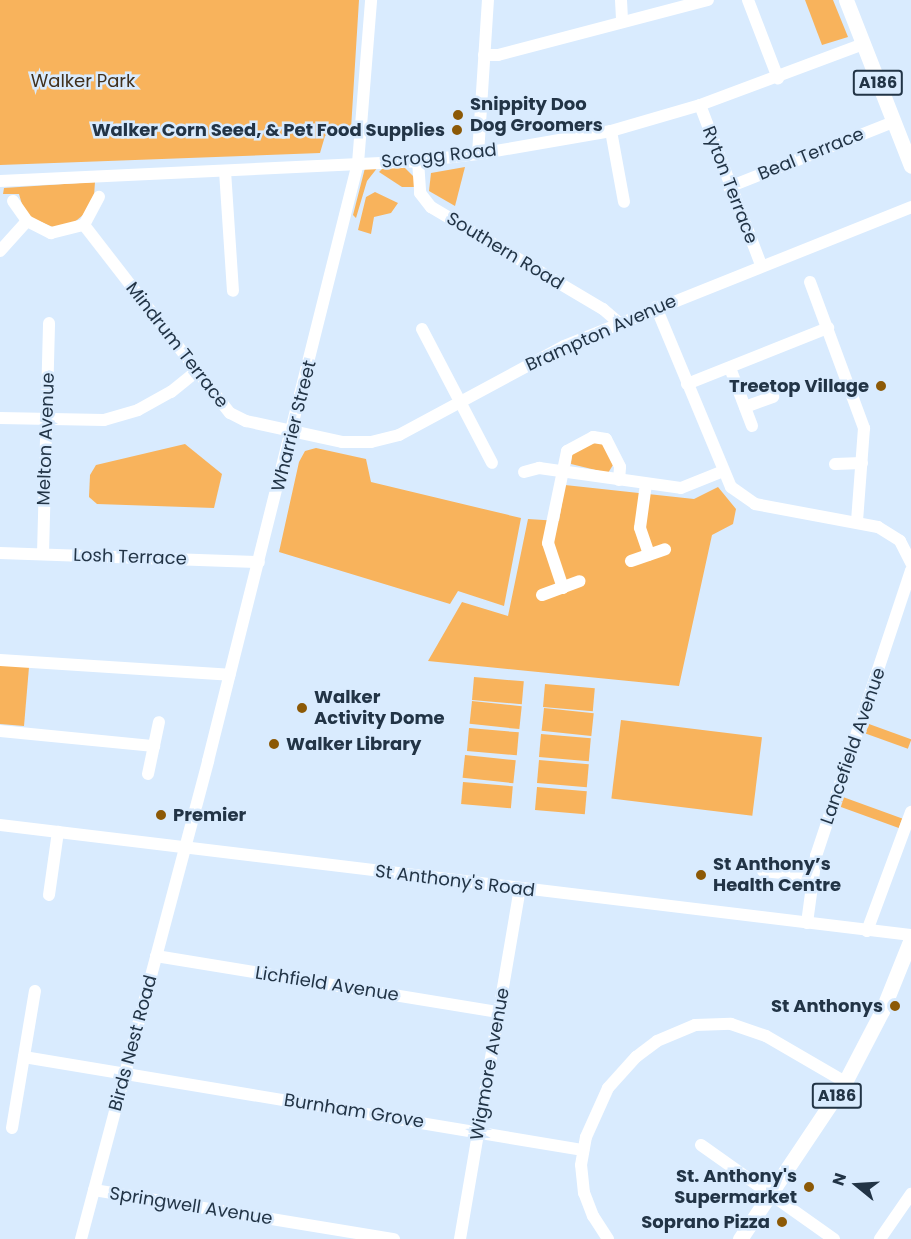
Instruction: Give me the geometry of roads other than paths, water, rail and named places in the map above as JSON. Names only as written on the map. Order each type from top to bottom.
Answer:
[{"type":"main road","name":"A186","points":[[846,0],[910,161]]},
{"type":"main road","name":"A186","points":[[740,1239],[845,1082],[882,1011],[911,937]]},
{"type":"street","name":"Wharrier Street","points":[[185,848],[293,431],[358,163],[371,0]]},
{"type":"street","points":[[478,154],[488,0]]},
{"type":"street","points":[[621,0],[622,22]]},
{"type":"street","points":[[484,55],[498,55],[708,0]]},
{"type":"street","points":[[748,0],[778,78]]},
{"type":"street","name":"Scrogg Road","points":[[0,181],[418,161],[478,154],[611,131],[700,105],[778,78],[863,44]]},
{"type":"street","name":"Ryton Terrace","points":[[700,105],[729,187],[761,265]]},
{"type":"street","name":"Beal Terrace","points":[[729,187],[893,122]]},
{"type":"street","points":[[611,131],[624,202]]},
{"type":"street","name":"Southern Road","points":[[418,161],[420,193],[431,207],[603,309],[620,323]]},
{"type":"street","points":[[225,171],[233,291]]},
{"type":"street","points":[[13,201],[27,221],[51,233],[84,225],[99,197]]},
{"type":"street","name":"Brampton Avenue","points":[[293,431],[342,442],[371,442],[399,435],[555,351],[761,265],[911,207]]},
{"type":"street","points":[[0,251],[27,221]]},
{"type":"street","name":"Mindrum Terrace","points":[[84,225],[230,412],[246,421],[293,431]]},
{"type":"street","points":[[810,282],[862,419],[862,463],[857,522]]},
{"type":"street","points":[[656,308],[722,472],[731,487],[755,504],[857,522],[893,535],[907,551],[911,563]]},
{"type":"street","name":"Melton Avenue","points":[[43,554],[49,323]]},
{"type":"street","points":[[687,384],[828,328]]},
{"type":"street","points":[[422,329],[459,404],[492,463]]},
{"type":"street","points":[[730,368],[752,426]]},
{"type":"street","points":[[0,418],[47,421],[104,420],[138,410],[171,392],[197,371]]},
{"type":"street","points":[[745,407],[773,397]]},
{"type":"street","points":[[563,588],[548,543],[561,472],[569,448],[603,438],[612,447],[619,480]]},
{"type":"street","points":[[835,464],[862,463]]},
{"type":"street","points":[[524,472],[539,468],[646,484],[686,487],[722,472]]},
{"type":"street","points":[[646,484],[640,528],[649,554]]},
{"type":"street","points":[[631,561],[666,549]]},
{"type":"street","name":"Losh Terrace","points":[[0,553],[259,562]]},
{"type":"street","name":"Lancefield Avenue","points":[[807,923],[811,876],[911,570]]},
{"type":"street","points":[[542,595],[580,581]]},
{"type":"street","points":[[0,660],[231,675]]},
{"type":"street","points":[[148,774],[159,722]]},
{"type":"street","points":[[0,731],[154,746]]},
{"type":"street","points":[[867,931],[911,812]]},
{"type":"street","name":"St Anthony's Road","points":[[0,825],[911,937]]},
{"type":"street","points":[[49,895],[58,832]]},
{"type":"street","name":"Birds Nest Road","points":[[81,1239],[185,848]]},
{"type":"street","points":[[763,871],[811,876]]},
{"type":"street","name":"Wigmore Avenue","points":[[460,1239],[520,889]]},
{"type":"street","name":"Lichfield Avenue","points":[[156,956],[498,1012]]},
{"type":"street","points":[[12,1128],[35,991]]},
{"type":"street","points":[[608,1239],[588,1205],[582,1179],[583,1150],[595,1112],[617,1076],[657,1041],[695,1025],[731,1024],[755,1031],[845,1082]]},
{"type":"street","name":"Burnham Grove","points":[[24,1057],[583,1150]]},
{"type":"street","points":[[701,1145],[834,1239]]},
{"type":"street","name":"Springwell Avenue","points":[[94,1190],[394,1239]]},
{"type":"street","points":[[880,1239],[911,1194]]},
{"type":"place","name":"Snippity Doo Dog Groomers","points":[[458,115]]},
{"type":"place","name":"Walker Corn Seed, & Pet Food Supplies","points":[[457,130]]},
{"type":"place","name":"Treetop Village","points":[[881,386]]},
{"type":"place","name":"Walker Activity Dome","points":[[302,708]]},
{"type":"place","name":"Walker Library","points":[[274,744]]},
{"type":"place","name":"Premier","points":[[161,815]]},
{"type":"place","name":"St Anthony’s Health Centre","points":[[701,875]]},
{"type":"place","name":"St Anthonys","points":[[895,1006]]},
{"type":"place","name":"St. Anthony's Supermarket","points":[[809,1187]]},
{"type":"place","name":"Soprano Pizza","points":[[782,1222]]},
{"type":"park label","name":"Walker Park","points":[[83,81]]}]
